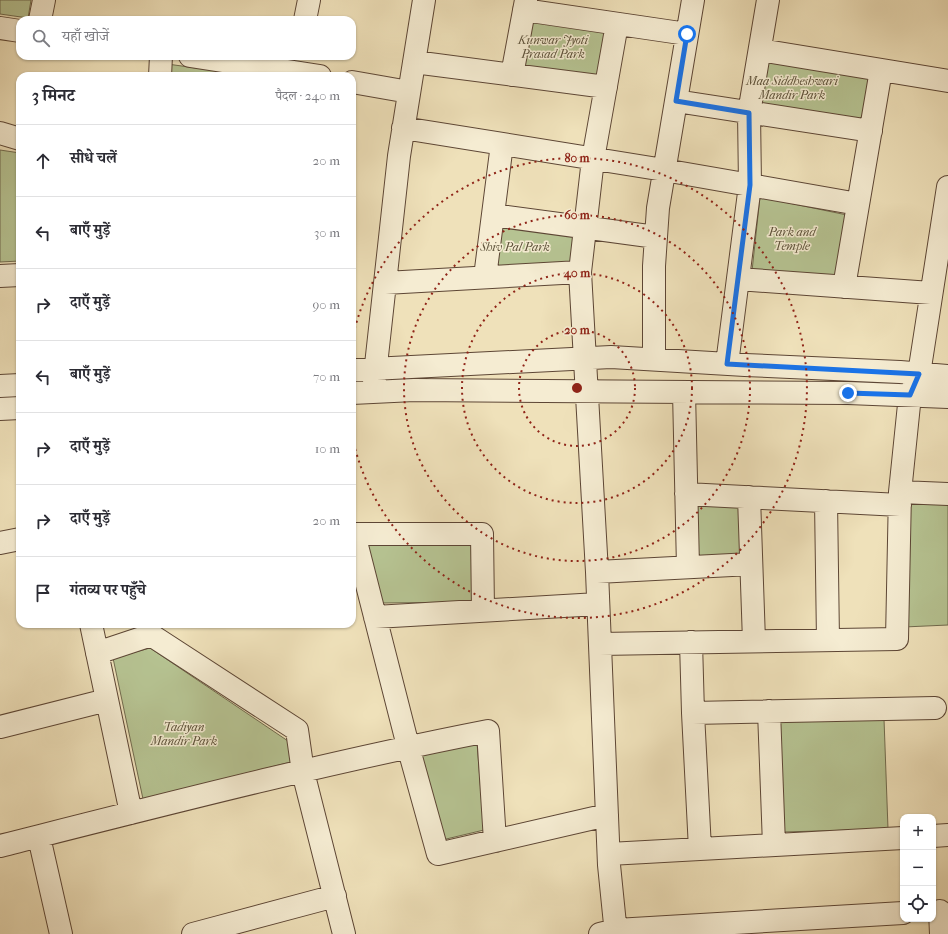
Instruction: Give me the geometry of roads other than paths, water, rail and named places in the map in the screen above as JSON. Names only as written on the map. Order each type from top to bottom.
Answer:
[{"type":"street","points":[[41,16],[44,0]]},
{"type":"street","points":[[306,16],[309,0]]},
{"type":"street","points":[[424,0],[399,156],[374,369],[362,393],[414,390],[848,393],[948,397]]},
{"type":"street","points":[[654,359],[654,266],[658,208],[692,0]]},
{"type":"street","points":[[727,364],[750,185],[749,113],[768,0]]},
{"type":"street","points":[[512,75],[525,5],[617,24],[687,34]]},
{"type":"street","points":[[617,24],[593,159],[580,272],[597,572],[611,933],[868,925],[900,914]]},
{"type":"street","points":[[0,28],[16,30]]},
{"type":"street","points":[[760,50],[948,81]]},
{"type":"street","points":[[160,60],[160,72]]},
{"type":"street","points":[[226,60],[297,68],[308,72]]},
{"type":"street","points":[[414,62],[606,88]]},
{"type":"street","points":[[844,286],[881,70]]},
{"type":"street","points":[[356,83],[409,92]]},
{"type":"street","points":[[676,101],[871,131]]},
{"type":"street","points":[[403,128],[664,170],[858,204]]},
{"type":"street","points":[[0,133],[16,137]]},
{"type":"street","points":[[485,277],[502,144]]},
{"type":"street","points":[[600,644],[898,639],[900,498],[910,395],[919,374],[931,293],[944,238],[948,187]]},
{"type":"street","points":[[493,215],[656,237]]},
{"type":"street","points":[[385,283],[580,272]]},
{"type":"street","points":[[0,276],[16,275]]},
{"type":"street","points":[[738,279],[931,293]]},
{"type":"street","points":[[356,370],[585,357],[611,357],[948,376]]},
{"type":"street","points":[[0,386],[16,385]]},
{"type":"street","points":[[684,392],[688,567]]},
{"type":"street","points":[[0,409],[16,408]]},
{"type":"street","points":[[686,494],[826,501],[900,498],[948,494]]},
{"type":"street","points":[[749,497],[754,641]]},
{"type":"street","points":[[826,501],[828,640]]},
{"type":"street","points":[[356,534],[482,534],[483,610]]},
{"type":"street","points":[[0,543],[16,540]]},
{"type":"street","points":[[356,545],[408,746],[438,854],[607,815]]},
{"type":"street","points":[[597,572],[752,564]]},
{"type":"street","points":[[375,617],[598,604]]},
{"type":"street","points":[[91,628],[131,813]]},
{"type":"street","points":[[97,653],[151,635],[297,730],[303,772],[344,934]]},
{"type":"street","points":[[692,642],[693,713],[700,849]]},
{"type":"street","points":[[0,727],[107,700]]},
{"type":"street","points":[[693,713],[935,708]]},
{"type":"street","points":[[769,711],[774,845]]},
{"type":"street","points":[[0,846],[408,746],[488,731],[495,841]]},
{"type":"street","points":[[936,836],[948,835]]},
{"type":"street","points":[[39,836],[61,934]]},
{"type":"street","points":[[609,854],[900,838]]},
{"type":"street","points":[[193,934],[335,896]]},
{"type":"street","points":[[940,911],[941,934]]},
{"type":"park label","name":"Kunwar Jyoti Prasad Park","points":[[553,47]]},
{"type":"park label","name":"Maa Siddheshwari Mandir Park","points":[[792,88]]},
{"type":"park label","name":"Park and Temple","points":[[792,239]]},
{"type":"park label","name":"Shiv Pal Park","points":[[515,247]]},
{"type":"park label","name":"Tadiyan Mandir Park","points":[[184,734]]}]
